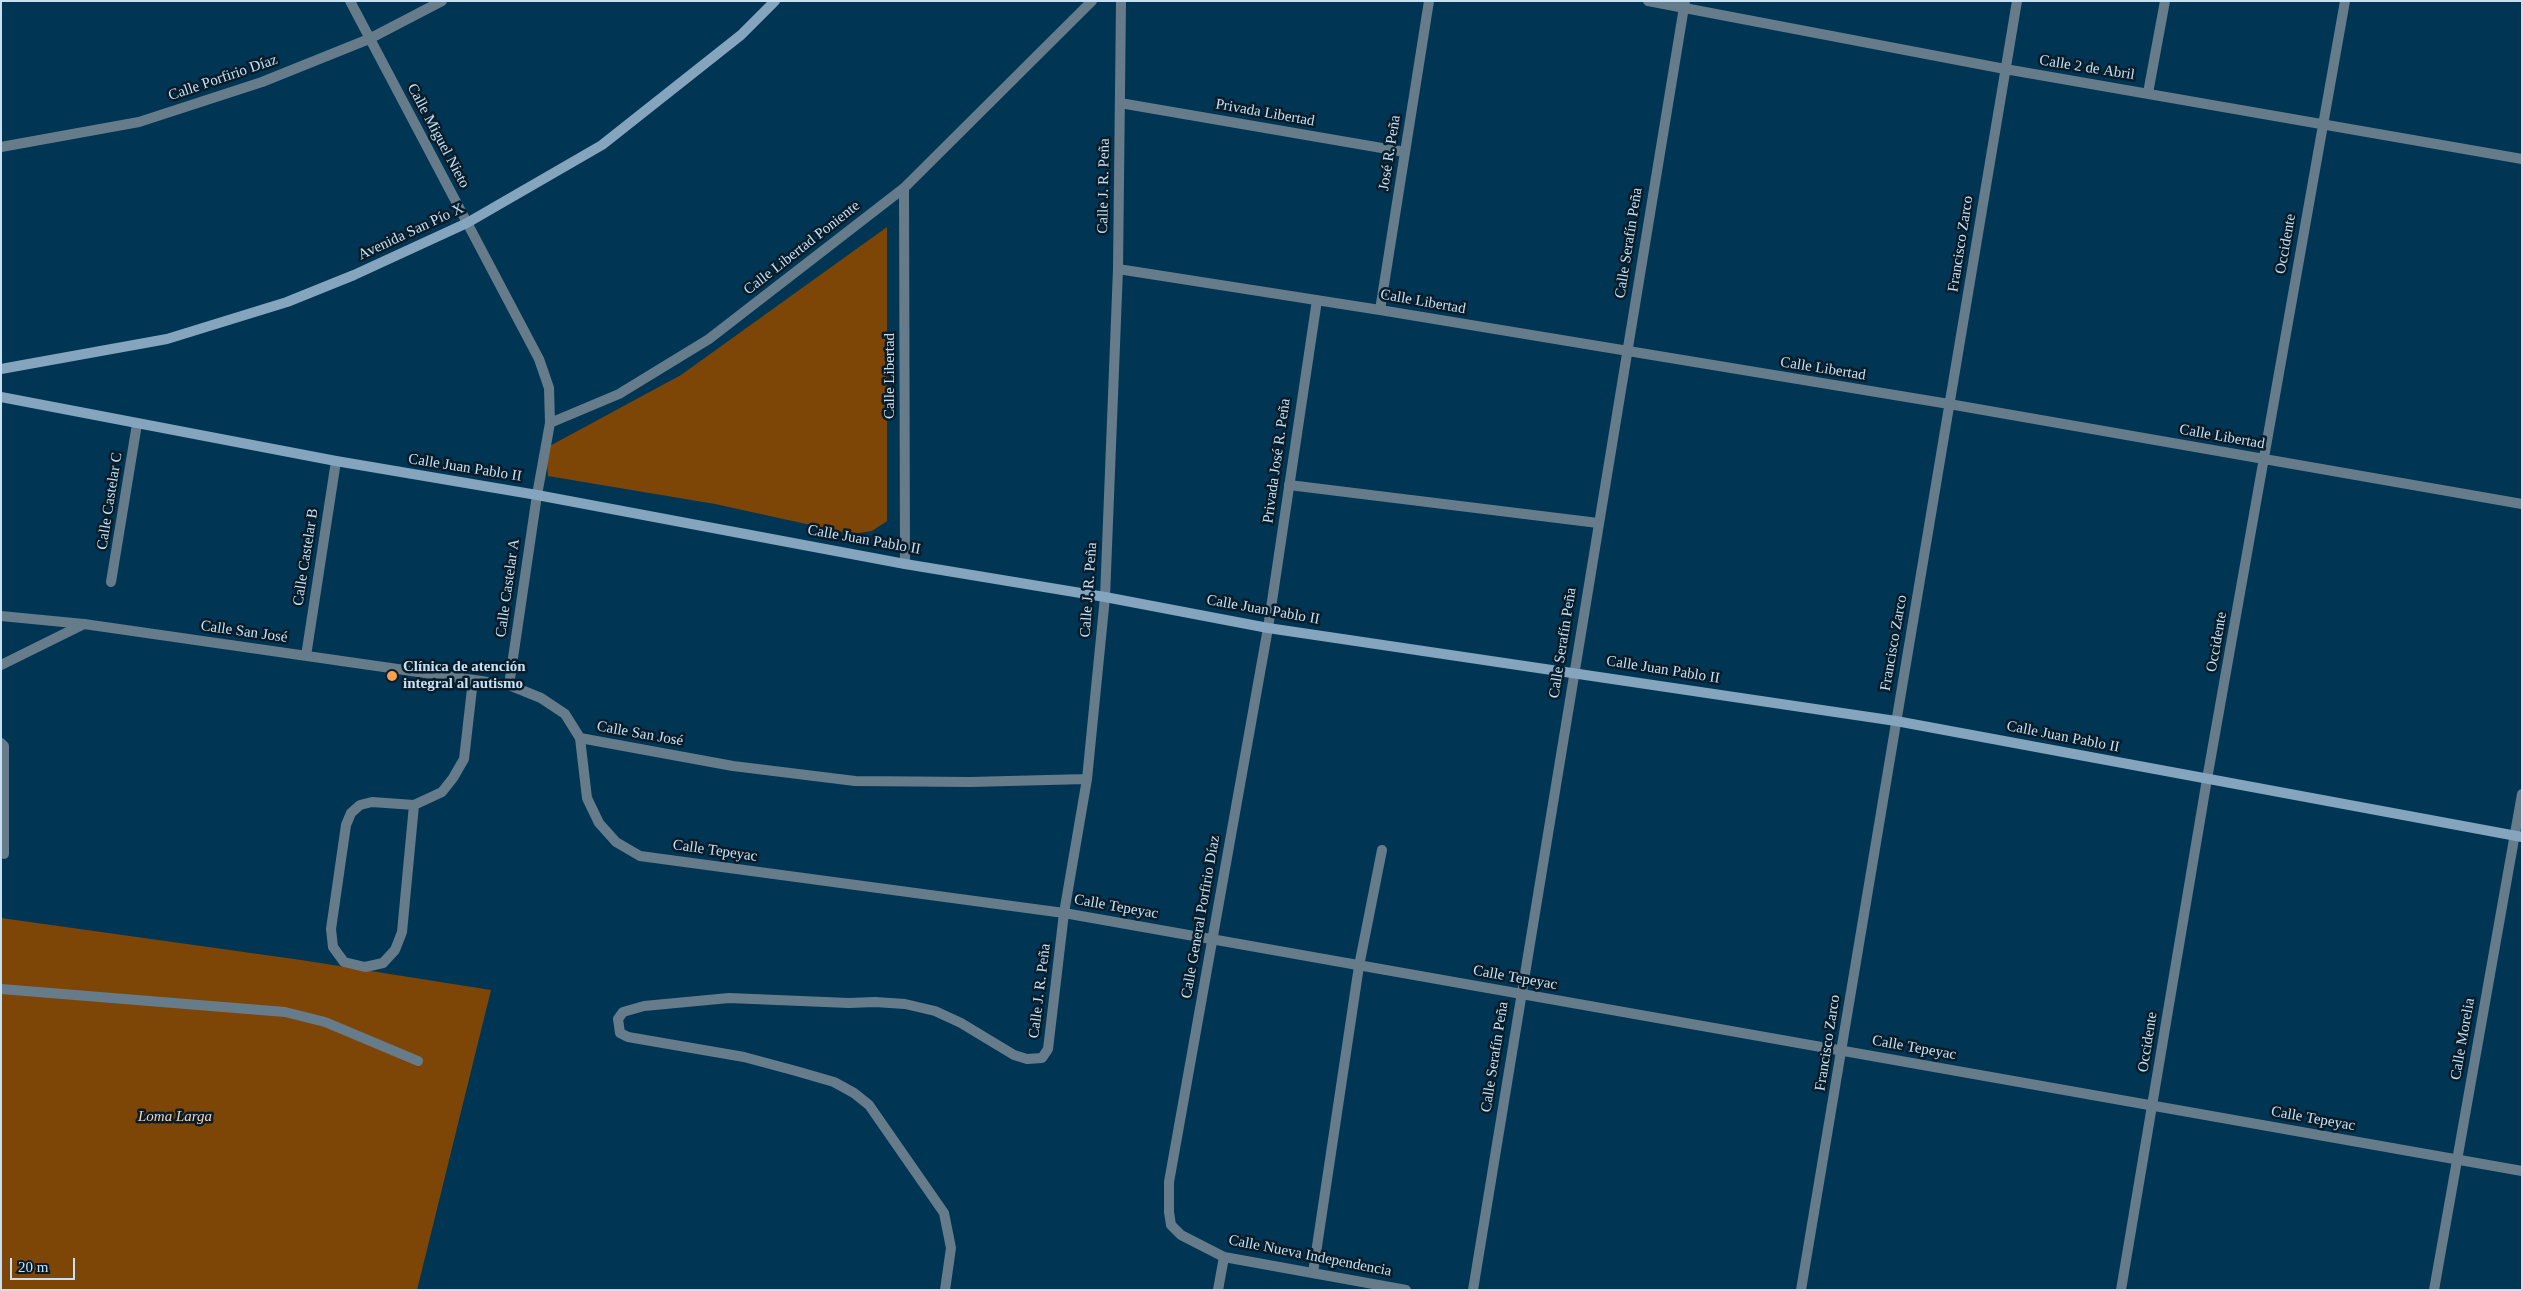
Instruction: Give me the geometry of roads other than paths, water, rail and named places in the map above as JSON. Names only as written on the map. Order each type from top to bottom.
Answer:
[{"type":"street","name":"Calle Miguel Nieto","points":[[350,1],[539,359],[549,388],[550,423]]},
{"type":"street","name":"Calle Porfirio Díaz","points":[[1,147],[139,122],[262,82],[370,39],[442,1]]},
{"type":"street","name":"Avenida San Pío X","points":[[1,370],[167,339],[277,305],[354,275],[467,223],[602,146],[741,35],[775,1]]},
{"type":"street","name":"Calle Libertad Poniente","points":[[550,423],[619,394],[709,339],[904,188],[1092,1]]},
{"type":"street","name":"Calle J. R. Peña","points":[[945,1290],[951,1248],[944,1214],[869,1105],[834,1082],[744,1056],[628,1037],[620,1033],[617,1027],[618,1020],[623,1012],[644,1006],[729,998],[895,1003],[935,1011],[961,1023],[1014,1055],[1027,1059],[1042,1058],[1048,1049],[1064,913],[1087,779],[1105,597],[1118,269],[1121,1]]},
{"type":"street","name":"José R. Peña","points":[[1380,310],[1429,1]]},
{"type":"street","name":"Calle 2 de Abril","points":[[1648,1],[1684,4],[2005,69],[2522,159]]},
{"type":"street","name":"Francisco Zarco","points":[[1801,1290],[2017,1]]},
{"type":"street","points":[[2148,93],[2165,1]]},
{"type":"street","name":"Occidente","points":[[2122,1290],[2207,779],[2345,1]]},
{"type":"street","name":"Calle Serafín Peña","points":[[1473,1290],[1520,994],[1684,4]]},
{"type":"street","name":"Privada Libertad","points":[[1120,103],[1405,152]]},
{"type":"street","name":"Calle Libertad","points":[[904,188],[906,564]]},
{"type":"street","name":"Calle Libertad","points":[[1118,269],[1380,310],[1949,404],[2522,504]]},
{"type":"street","name":"Privada José R. Peña","points":[[1268,628],[1317,300]]},
{"type":"street","name":"Calle Juan Pablo II","points":[[1,397],[336,461],[537,495],[906,564],[1105,597],[1268,628],[1896,721],[2518,836]]},
{"type":"street","points":[[537,495],[550,423]]},
{"type":"street","name":"Calle Castelar C","points":[[111,582],[137,424]]},
{"type":"street","name":"Calle Castelar B","points":[[306,656],[336,461]]},
{"type":"street","points":[[1289,485],[1598,524]]},
{"type":"street","name":"Calle Castelar A","points":[[509,685],[537,495]]},
{"type":"street","name":"Calle San José","points":[[1,616],[84,624],[509,685],[541,698],[564,714],[580,738],[733,766],[855,781],[970,782],[1087,779]]},
{"type":"street","points":[[1,665],[84,624]]},
{"type":"street","name":"Calle General Porfirio Díaz","points":[[1168,1212],[1169,1182],[1268,628]]},
{"type":"street","points":[[414,805],[402,932],[395,950],[383,963],[365,966],[344,962],[333,947],[331,929],[346,825],[351,813],[360,805],[372,802],[414,805],[442,792],[454,778],[464,759],[473,680]]},
{"type":"street","name":"Calle Tepeyac","points":[[580,738],[587,798],[599,823],[616,842],[640,856],[1064,913],[2522,1171]]},
{"type":"street","points":[[1,743],[4,746],[4,854]]},
{"type":"street","name":"Calle Morelia","points":[[2434,1290],[2518,836],[2522,794]]},
{"type":"street","points":[[1313,1273],[1359,966],[1382,850]]},
{"type":"street","points":[[1,989],[285,1012],[325,1022],[418,1061]]},
{"type":"street","name":"Calle Nueva Independencia","points":[[1168,1212],[1171,1225],[1181,1236],[1224,1257],[1406,1290]]},
{"type":"street","points":[[1218,1290],[1224,1257]]},
{"type":"place","name":"Clínica de atención integral al autismo","points":[[392,676]]},
{"type":"park label","name":"Loma Larga","points":[[175,1117]]}]
